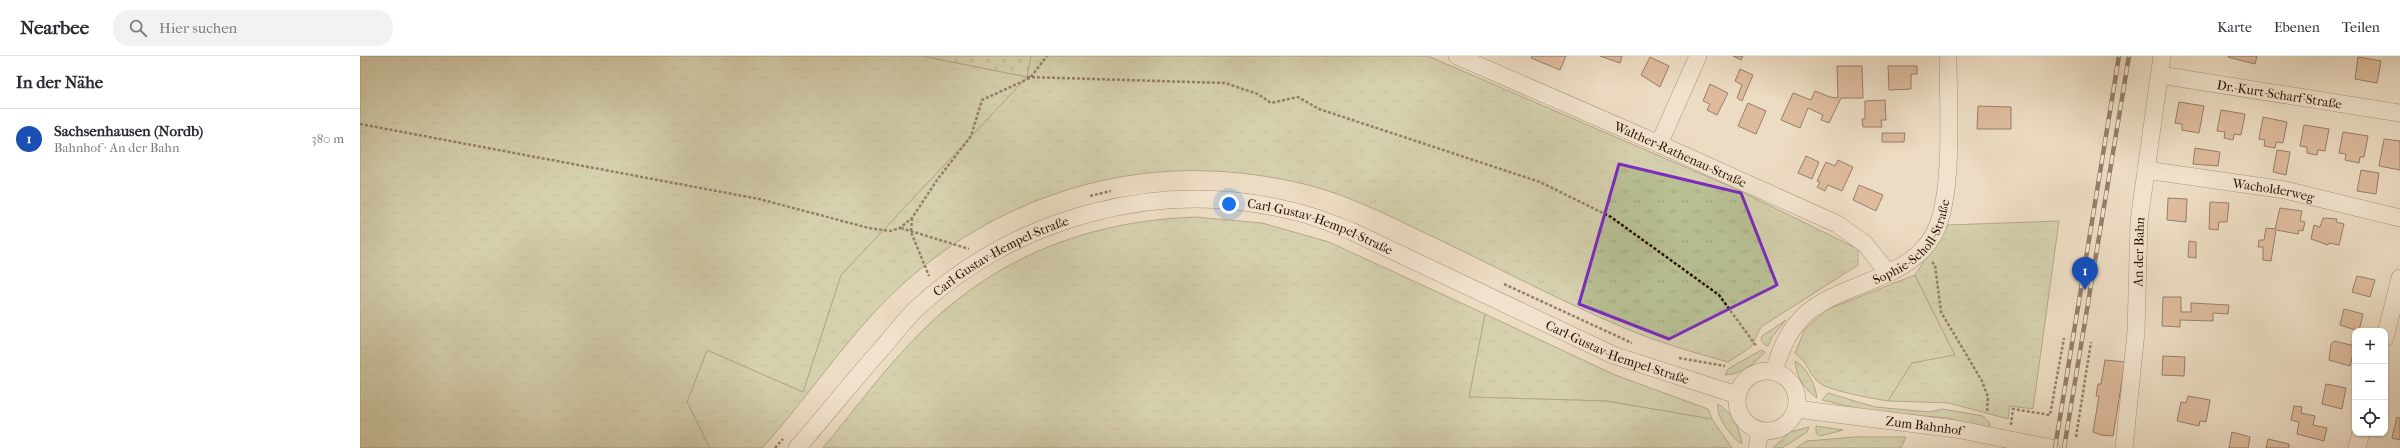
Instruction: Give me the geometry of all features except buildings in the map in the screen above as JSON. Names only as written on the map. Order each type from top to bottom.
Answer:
[{"type":"street","name":"Walther-Rathenau-Straße","points":[[1457,56],[1837,224],[1865,244],[1889,274]]},
{"type":"street","points":[[1659,144],[1698,56]]},
{"type":"street","name":"Sophie-Scholl-Straße","points":[[1774,372],[1780,352],[1792,330],[1808,313],[1829,298],[1889,274],[1922,251],[1940,220],[1947,165],[1948,56]]},
{"type":"street","name":"An der Bahn","points":[[2124,448],[2136,332],[2139,221],[2162,56]]},
{"type":"street","name":"Dr.-Kurt-Scharf-Straße","points":[[2160,75],[2400,113]]},
{"type":"street","name":"Wacholderweg","points":[[2146,170],[2284,190],[2400,218]]},
{"type":"street","name":"Carl-Gustav-Hempel-Straße","points":[[791,443],[914,311],[947,283],[984,258],[1019,239],[1078,215],[1100,209],[1170,199],[1215,200],[1256,204],[1292,211],[1325,221],[1351,231],[1613,354],[1737,395]]},
{"type":"street","points":[[2388,328],[2400,278]]},
{"type":"street","points":[[1774,372],[1788,379],[1793,386],[1797,401],[1796,409],[1786,424],[1770,431],[1760,431],[1748,424],[1739,413],[1737,395],[1741,386],[1755,373],[1774,372]]},
{"type":"street","name":"Zum Bahnhof","points":[[1796,409],[1956,429],[2051,448]]},
{"type":"street","points":[[1757,448],[1760,431]]},
{"type":"street","points":[[2357,448],[2360,436]]},
{"type":"path","points":[[360,124],[759,199],[869,228],[890,231],[900,228],[912,218],[937,180],[971,136],[982,100],[1031,77],[1047,56]]},
{"type":"path","points":[[1027,77],[1225,83],[1258,94],[1271,103],[1298,97],[1319,109],[1540,182],[1611,217],[1719,295],[1757,348]]},
{"type":"path","points":[[1082,198],[1112,191]]},
{"type":"path","points":[[912,218],[911,232],[929,276]]},
{"type":"path","points":[[900,228],[969,249]]},
{"type":"path","points":[[963,252],[975,245]]},
{"type":"path","points":[[1930,259],[1935,265],[1940,312],[1982,381],[1988,397],[1987,413]]},
{"type":"path","points":[[924,281],[935,272]]},
{"type":"path","points":[[1502,283],[1638,346]]},
{"type":"path","points":[[2011,426],[2014,409],[2050,415],[2064,338]]},
{"type":"path","points":[[2076,437],[2091,342]]},
{"type":"path","points":[[1672,356],[1725,366]]},
{"type":"path","points":[[775,448],[791,443]]},
{"type":"highlighted area","points":[[1619,164],[1741,193],[1777,285],[1669,339],[1579,304]]},
{"type":"green space","points":[[360,56],[922,56],[1027,77],[841,275],[803,392],[707,350],[687,402],[710,448],[360,448]]},
{"type":"green space","points":[[922,56],[1031,56],[1027,77]]},
{"type":"green space","points":[[1031,56],[1428,56],[1736,189],[1858,249],[1858,265],[1761,327],[1751,347],[1728,362],[1661,342],[1622,327],[1554,296],[1393,218],[1343,196],[1325,190],[1281,179],[1226,172],[1170,171],[1115,178],[1088,184],[1040,199],[995,220],[952,245],[912,276],[871,316],[852,337],[781,427],[762,448],[710,448],[687,402],[707,350],[803,392],[841,275],[1027,77]]},
{"type":"green space","points":[[1195,217],[1262,223],[1329,242],[1485,314],[1469,397],[1606,401],[1712,419],[1732,448],[823,448],[883,374],[921,332],[950,305],[1013,263],[1082,235],[1118,226],[1156,220]]},
{"type":"green space","points":[[2059,221],[2033,409],[2010,406],[2008,419],[1949,403],[1888,401],[1912,363],[1955,355],[1915,275],[1948,225]]},
{"type":"green space","points":[[1915,275],[1955,355],[1912,363],[1888,401],[1826,387],[1814,378],[1803,360],[1795,353],[1805,329],[1828,309]]},
{"type":"green space","points":[[1485,314],[1615,375],[1708,409],[1712,419],[1606,401],[1469,397]]},
{"type":"green space","points":[[1786,320],[1772,337],[1768,346],[1765,345],[1761,340],[1762,336]]},
{"type":"green space","points":[[1761,350],[1765,352],[1748,368],[1737,373],[1725,375],[1728,369]]},
{"type":"green space","points":[[1795,361],[1803,367],[1810,377],[1815,388],[1817,398],[1804,386],[1799,378]]},
{"type":"green space","points":[[1828,393],[1875,407],[1930,412],[1942,409],[1983,416],[1990,423],[1988,429],[1948,418],[1868,411],[1822,400]]},
{"type":"green space","points":[[1718,404],[1728,412],[1734,421],[1742,444],[1729,432],[1725,426],[1719,414]]},
{"type":"green space","points":[[1816,426],[1843,430],[1820,436],[1816,433]]},
{"type":"green space","points":[[1809,427],[1807,432],[1782,448],[1773,448],[1790,432]]},
{"type":"green space","points":[[1856,437],[1906,437],[1901,448],[1796,448],[1807,441]]},
{"type":"railway","points":[[2055,448],[2119,56]]},
{"type":"railway","points":[[2064,448],[2129,56]]},
{"type":"place","name":"Sachsenhausen (Nordb)","points":[[2085,290]]}]
